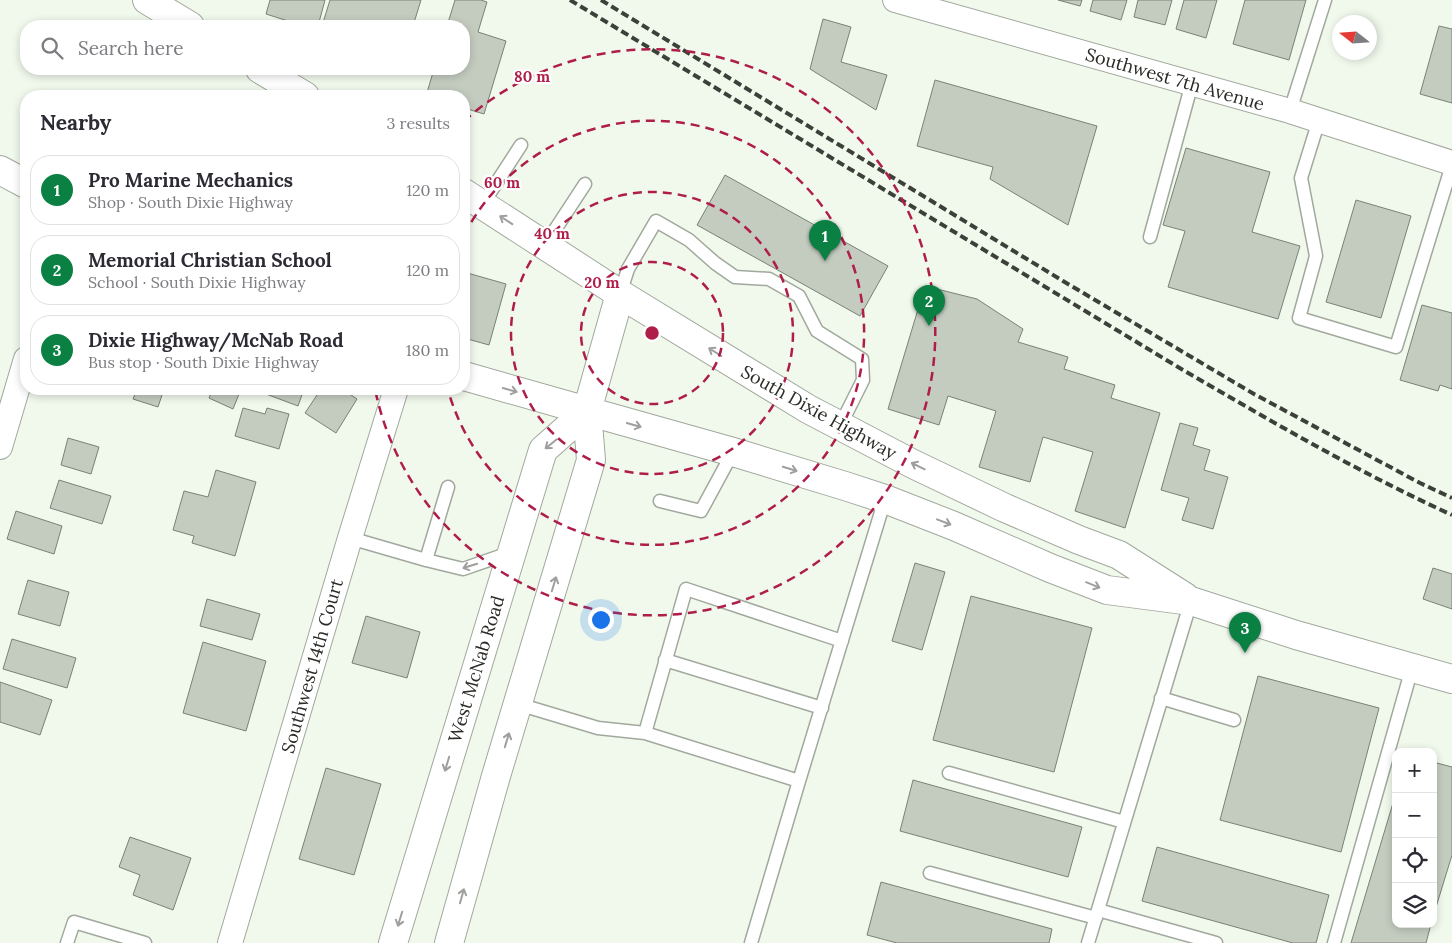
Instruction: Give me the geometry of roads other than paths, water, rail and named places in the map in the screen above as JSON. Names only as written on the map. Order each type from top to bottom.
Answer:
[{"type":"main road","points":[[147,0],[180,20]]},
{"type":"main road","points":[[270,75],[295,90]]},
{"type":"main road","points":[[0,170],[20,181]]},
{"type":"main road","name":"South Dixie Highway","points":[[473,199],[620,294],[768,385],[840,426],[1005,508],[1119,555],[1190,601]]},
{"type":"main road","points":[[448,943],[591,460],[587,411],[620,294]]},
{"type":"main road","name":"South Dixie Highway","points":[[470,378],[733,452],[886,499],[1107,590],[1190,601],[1286,632],[1452,679]]},
{"type":"main road","name":"West McNab Road","points":[[393,943],[543,450],[587,411]]},
{"type":"street","name":"Southwest 7th Avenue","points":[[895,0],[1290,111],[1452,164]]},
{"type":"street","points":[[0,447],[20,379]]},
{"type":"street","name":"Southwest 14th Court","points":[[230,943],[394,395]]},
{"type":"lane","points":[[1290,111],[1325,0]]},
{"type":"lane","points":[[1150,237],[1192,84]]},
{"type":"lane","points":[[1318,120],[1301,178],[1316,256],[1299,318],[1396,347],[1452,164]]},
{"type":"lane","points":[[473,199],[521,144]]},
{"type":"lane","points":[[545,245],[585,184]]},
{"type":"lane","points":[[620,294],[628,269],[656,221],[689,240],[715,263],[735,277],[769,279],[799,296],[817,331],[862,359],[863,380],[840,426]]},
{"type":"lane","points":[[660,501],[701,511],[733,452]]},
{"type":"lane","points":[[426,560],[448,487]]},
{"type":"lane","points":[[751,943],[886,499]]},
{"type":"lane","points":[[350,538],[463,569],[512,552]]},
{"type":"lane","points":[[644,733],[686,589],[842,641]]},
{"type":"lane","points":[[1088,943],[1190,601]]},
{"type":"lane","points":[[665,660],[822,708]]},
{"type":"lane","points":[[1334,943],[1412,668]]},
{"type":"lane","points":[[1161,698],[1234,720]]},
{"type":"lane","points":[[518,704],[598,728],[644,733],[799,781]]},
{"type":"lane","points":[[949,773],[1124,822]]},
{"type":"lane","points":[[930,873],[1216,943]]},
{"type":"lane","points":[[67,943],[74,922],[145,943]]},
{"type":"railway","points":[[570,0],[1178,367],[1347,463],[1452,515]]},
{"type":"railway","points":[[601,0],[1063,281],[1254,394],[1420,483],[1452,498]]},
{"type":"place","name":"Pro Marine Mechanics","points":[[825,261]]},
{"type":"place","name":"Memorial Christian School","points":[[929,326]]},
{"type":"place","name":"Dixie Highway/McNab Road","points":[[1245,653]]}]
